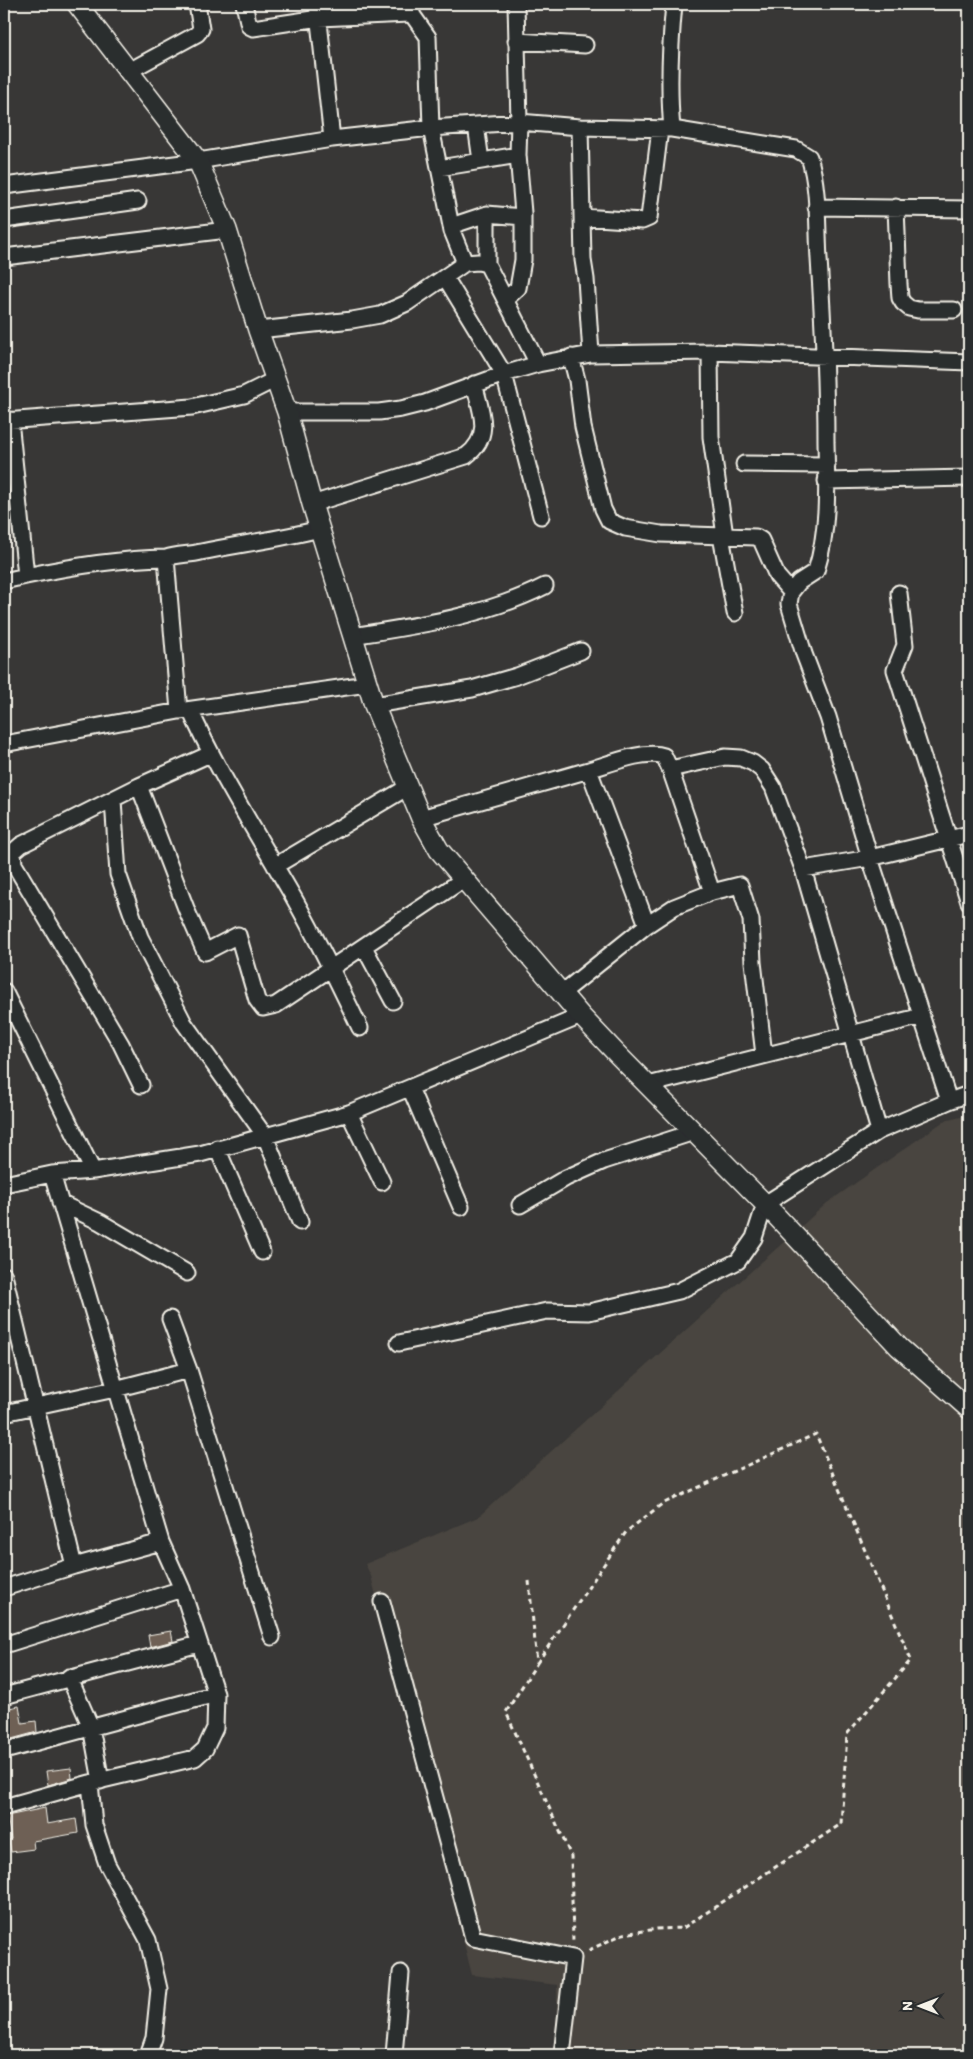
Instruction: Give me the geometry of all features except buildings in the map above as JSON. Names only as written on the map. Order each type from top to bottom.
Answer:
[{"type":"street","points":[[129,71],[197,34],[201,28],[197,4]]},
{"type":"street","points":[[244,4],[247,22],[253,28],[318,11],[412,8],[428,37],[431,128],[450,226],[464,263]]},
{"type":"street","points":[[506,299],[518,288],[523,260],[523,217],[518,155],[516,4]]},
{"type":"street","points":[[582,218],[642,221],[649,218],[666,129],[669,90],[669,50],[674,4]]},
{"type":"street","points":[[81,5],[198,161],[227,230],[258,330],[287,412],[312,504],[374,705],[421,818],[439,850],[581,1016],[765,1204],[900,1347],[969,1409]]},
{"type":"street","points":[[318,11],[332,140]]},
{"type":"street","points":[[516,41],[585,45]]},
{"type":"street","points":[[4,186],[198,161],[332,140],[431,128],[519,122],[580,127],[666,129],[796,149],[804,152],[809,157],[812,167],[816,207],[825,356],[827,465],[823,544],[819,561],[816,570],[799,582],[791,592],[789,604],[828,717],[870,858],[949,1101]]},
{"type":"street","points":[[476,125],[481,161]]},
{"type":"street","points":[[580,127],[583,260],[586,279],[590,354]]},
{"type":"street","points":[[439,168],[518,155]]},
{"type":"street","points":[[4,220],[138,201]]},
{"type":"street","points":[[816,207],[969,209]]},
{"type":"street","points":[[896,207],[900,298],[909,308],[918,310],[954,310]]},
{"type":"street","points":[[450,226],[487,214],[523,217]]},
{"type":"street","points":[[487,214],[487,264],[538,364]]},
{"type":"street","points":[[4,257],[227,230]]},
{"type":"street","points":[[258,330],[352,320],[380,315],[407,303],[464,263],[478,262],[487,264]]},
{"type":"street","points":[[445,277],[504,374],[541,516]]},
{"type":"street","points":[[710,352],[711,436],[723,536],[735,613]]},
{"type":"street","points":[[287,412],[379,412],[401,409],[538,364],[590,354],[710,352],[969,362]]},
{"type":"street","points":[[571,358],[583,428],[603,509],[609,521],[625,528],[661,534],[750,536],[760,540],[777,576],[791,592]]},
{"type":"street","points":[[26,576],[7,421],[192,407],[244,395],[276,379]]},
{"type":"street","points":[[312,504],[466,456],[481,441],[483,418],[474,384]]},
{"type":"street","points":[[744,464],[827,465]]},
{"type":"street","points":[[826,481],[969,478]]},
{"type":"street","points":[[4,581],[64,568],[121,559],[166,558],[281,539],[320,529]]},
{"type":"street","points":[[166,558],[185,711],[332,968],[360,1028]]},
{"type":"street","points":[[352,636],[426,623],[498,606],[521,598],[545,586]]},
{"type":"street","points":[[900,593],[905,645],[895,670],[969,902]]},
{"type":"street","points":[[374,705],[472,689],[517,676],[581,651]]},
{"type":"street","points":[[4,744],[185,711],[367,684]]},
{"type":"street","points":[[421,818],[629,758],[658,753],[664,756],[670,769],[712,892]]},
{"type":"street","points":[[141,1085],[121,1044],[8,854],[20,845],[139,786],[210,754]]},
{"type":"street","points":[[670,769],[725,757],[740,758],[753,763],[762,770],[773,788],[803,869],[879,1131]]},
{"type":"street","points":[[589,770],[647,925]]},
{"type":"street","points":[[139,786],[187,911],[205,952],[238,935],[257,1000],[263,1008],[276,1006],[464,879]]},
{"type":"street","points":[[275,866],[408,787]]},
{"type":"street","points":[[113,800],[118,874],[140,937],[184,1023],[265,1136],[300,1222]]},
{"type":"street","points":[[803,869],[870,858],[949,841],[969,834]]},
{"type":"street","points":[[562,993],[647,925],[674,907],[712,892],[740,886],[751,920],[764,1056]]},
{"type":"street","points":[[364,947],[393,1001]]},
{"type":"street","points":[[4,991],[93,1171]]},
{"type":"street","points":[[4,1170],[9,1183],[52,1174],[93,1171],[200,1154],[349,1113],[581,1016]]},
{"type":"street","points":[[648,1085],[922,1016]]},
{"type":"street","points":[[410,1088],[461,1207]]},
{"type":"street","points":[[399,1343],[547,1310],[589,1312],[679,1291],[738,1260],[754,1238],[765,1204],[879,1131],[969,1094]]},
{"type":"street","points":[[349,1113],[382,1182]]},
{"type":"street","points":[[520,1205],[566,1178],[604,1161],[694,1132]]},
{"type":"street","points":[[217,1148],[262,1252]]},
{"type":"street","points":[[4,1807],[195,1758],[205,1749],[215,1728],[216,1694],[182,1589],[161,1542],[52,1174]]},
{"type":"street","points":[[60,1203],[100,1222],[187,1273]]},
{"type":"street","points":[[4,1275],[74,1566]]},
{"type":"street","points":[[170,1319],[189,1370],[272,1637]]},
{"type":"street","points":[[4,1413],[116,1389],[189,1370]]},
{"type":"street","points":[[4,1588],[161,1542]]},
{"type":"street","points":[[4,1645],[182,1589]]},
{"type":"street","points":[[382,1602],[474,1938],[573,1958],[562,2055]]},
{"type":"street","points":[[4,1696],[69,1677],[199,1644]]},
{"type":"street","points":[[69,1677],[92,1727],[96,1782],[94,1825],[107,1864],[148,1940],[159,1989],[154,2038],[148,2055]]},
{"type":"street","points":[[4,1751],[216,1694]]},
{"type":"street","points":[[394,2055],[401,1973]]},
{"type":"path","points":[[816,1434],[911,1660],[847,1734],[842,1824],[683,1928],[623,1934],[573,1958],[571,1856],[506,1712],[537,1663],[626,1532],[662,1504],[816,1434]]},
{"type":"path","points":[[529,1581],[537,1663]]},
{"type":"shaded area","points":[[969,1115],[969,2055],[556,2055],[557,1985],[472,1975],[371,1576],[365,1564],[478,1517],[827,1203],[944,1121]]}]
